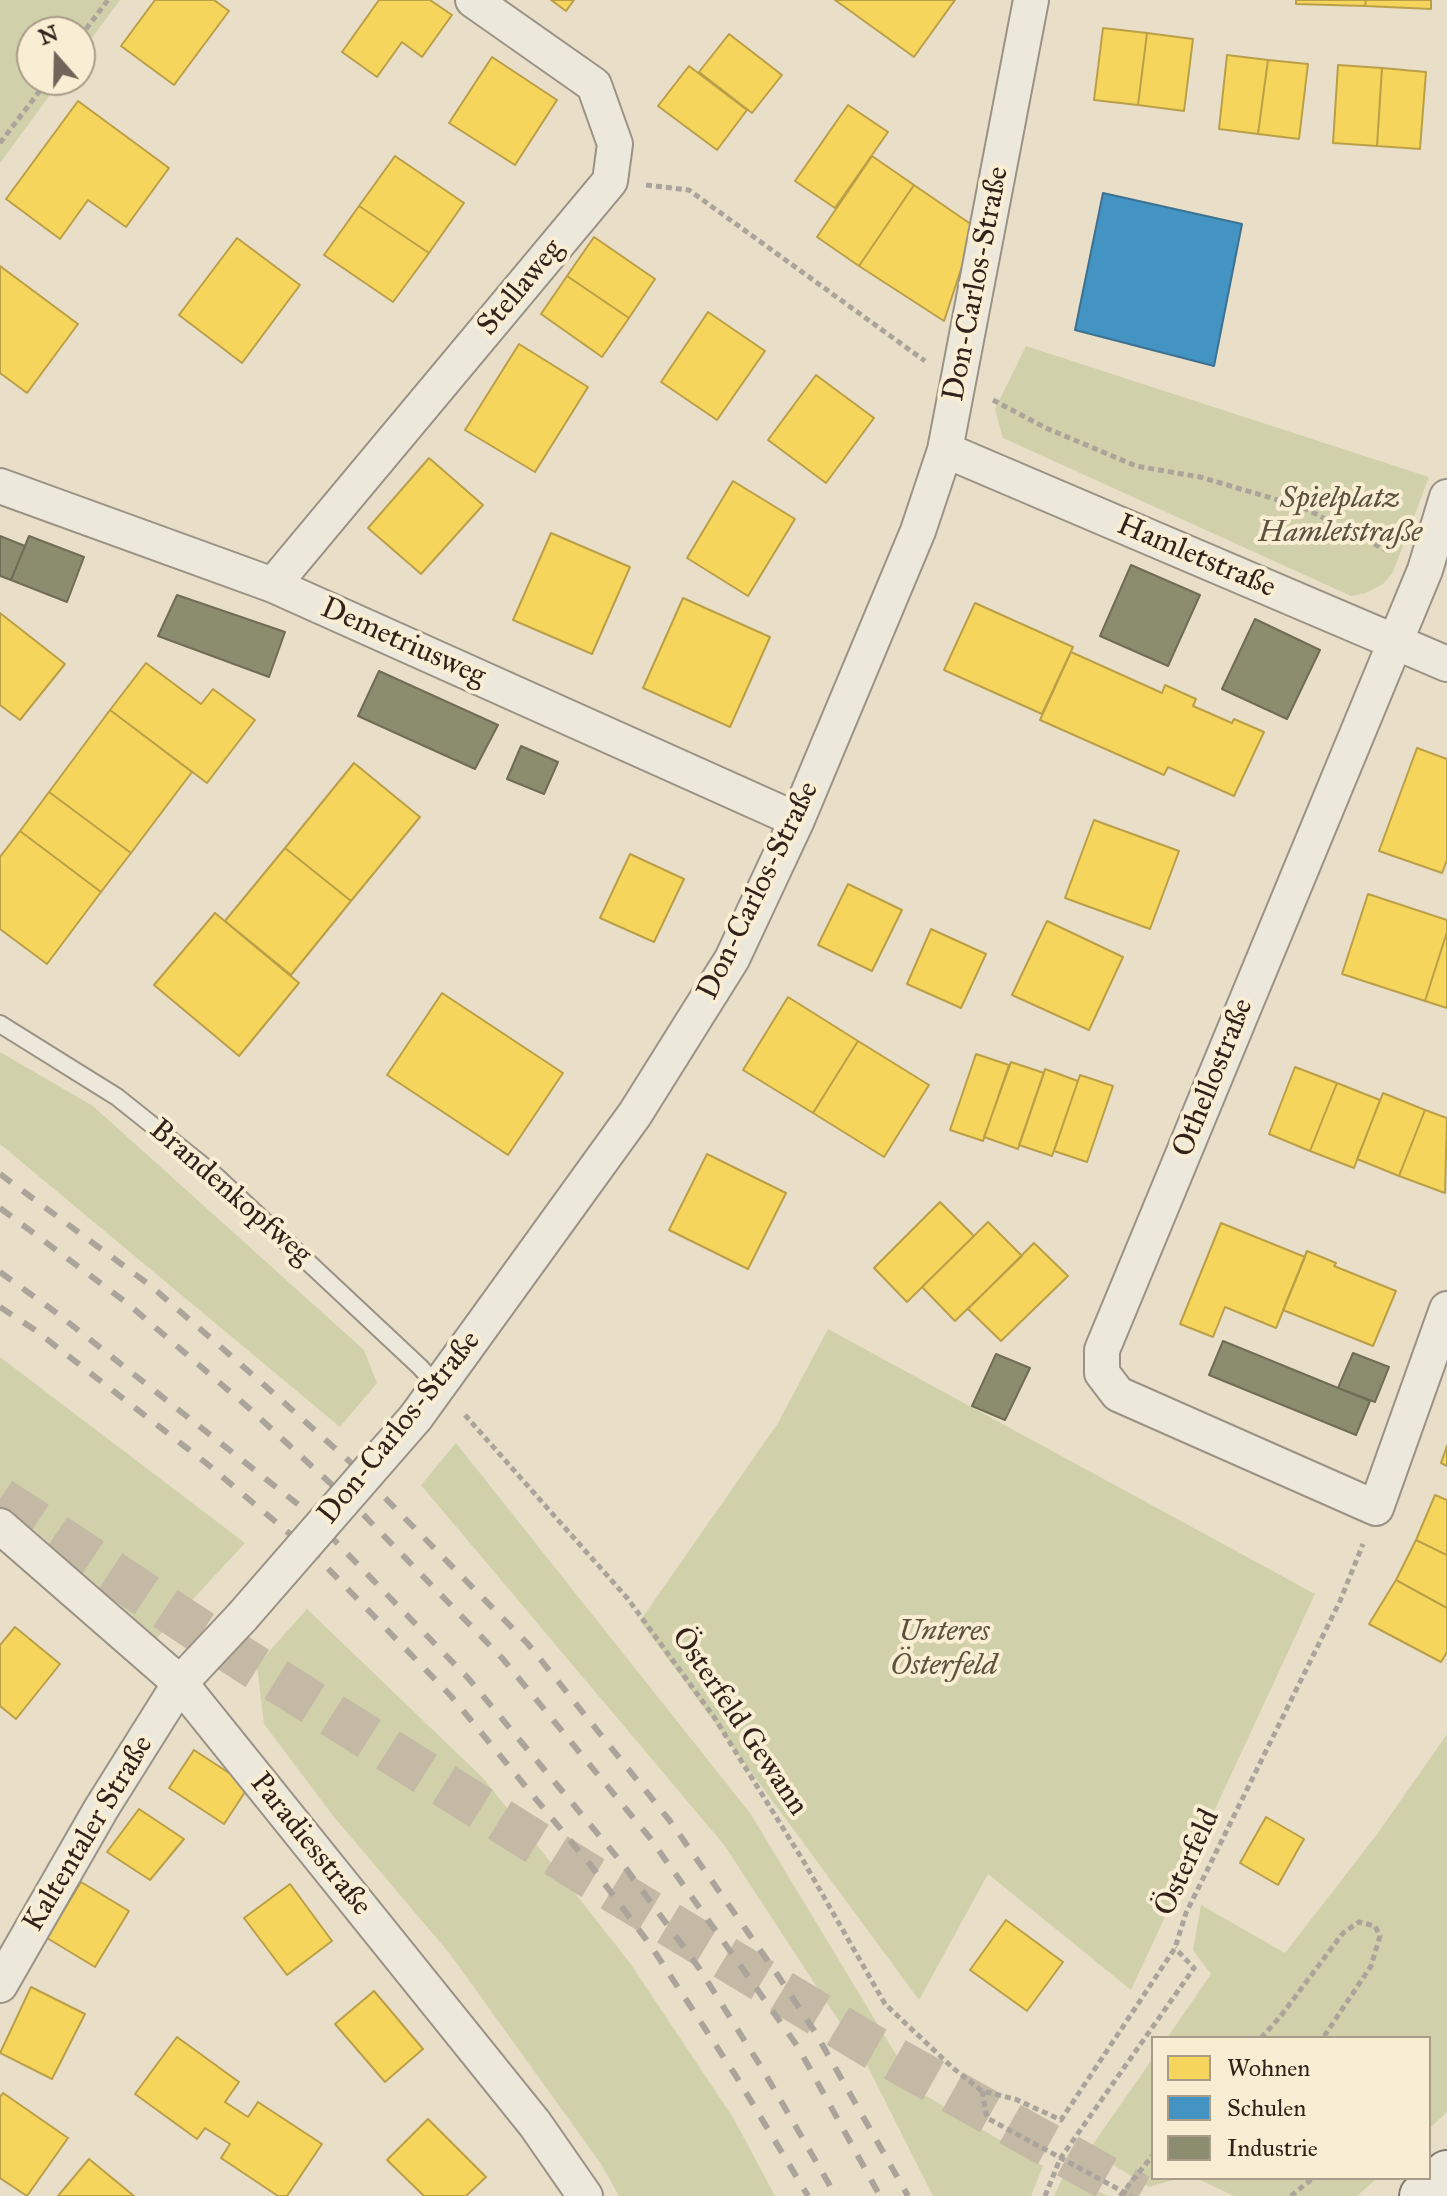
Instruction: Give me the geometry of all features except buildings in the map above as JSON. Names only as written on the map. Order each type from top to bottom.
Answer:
[{"type":"main road","points":[[1422,2196],[1447,2173]]},
{"type":"street","points":[[473,0],[594,85],[615,144],[610,181]]},
{"type":"street","name":"Don-Carlos-Straße","points":[[180,1683],[242,1617],[439,1388],[643,1101],[732,959],[797,820],[918,531],[945,450],[1031,0]]},
{"type":"street","name":"Stellaweg","points":[[273,585],[610,181]]},
{"type":"street","name":"Hamletstraße","points":[[945,450],[1447,664]]},
{"type":"street","name":"Demetriusweg","points":[[0,486],[273,585],[797,820]]},
{"type":"street","name":"Othellostraße","points":[[1376,1508],[1118,1394],[1102,1373],[1102,1350],[1425,570],[1447,497]]},
{"type":"street","points":[[1376,1508],[1447,1309]]},
{"type":"street","name":"Paradiesstraße","points":[[0,1526],[180,1683],[535,2124],[585,2196]]},
{"type":"street","name":"Kaltentaler Straße","points":[[0,1985],[101,1809],[180,1683]]},
{"type":"lane","name":"Brandenkopfweg","points":[[0,1024],[117,1097],[216,1176],[439,1388]]},
{"type":"path","points":[[96,16],[108,0]]},
{"type":"path","points":[[0,143],[36,96]]},
{"type":"path","points":[[610,181],[689,190],[918,356],[1046,428],[1136,466],[1200,477],[1302,507],[1425,570]]},
{"type":"path","name":"Österfeld Gewann","points":[[439,1388],[510,1463],[628,1599],[697,1694],[804,1862],[885,2004],[982,2091]]},
{"type":"path","name":"Österfeld","points":[[982,2091],[1015,2099],[1061,2120],[1175,1948],[1186,1913],[1340,1601],[1376,1508]]},
{"type":"path","points":[[1263,2036],[1343,1933],[1359,1922],[1375,1926],[1380,1936],[1371,1966],[1324,2036]]},
{"type":"path","points":[[1045,2196],[1060,2159],[1194,1968],[1175,1948]]},
{"type":"path","points":[[982,2091],[987,2118],[1121,2194],[1131,2196]]},
{"type":"path","points":[[1121,2194],[1151,2157]]},
{"type":"path","points":[[1291,2196],[1311,2180]]},
{"type":"green space","points":[[0,0],[120,0],[96,32],[96,16],[16,16],[16,96],[49,96],[0,163]]},
{"type":"green space","name":"Spielplatz Hamletstraße","points":[[1026,346],[1429,477],[1393,572],[1383,584],[1366,593],[1351,596],[1003,438],[995,409]]},
{"type":"green space","points":[[0,1052],[93,1106],[364,1350],[377,1383],[340,1427],[0,1144]]},
{"type":"green space","name":"Unteres Österfeld","points":[[828,1329],[1315,1594],[1131,1990],[988,1874],[919,2000],[640,1621],[778,1423]]},
{"type":"green space","points":[[0,1357],[245,1543],[157,1638],[0,1500]]},
{"type":"green space","points":[[456,1443],[750,1813],[918,2091],[1043,2166],[1031,2196],[933,2196],[865,2061],[725,1846],[421,1485]]},
{"type":"green space","points":[[307,1609],[482,1777],[533,1840],[630,1963],[734,2119],[775,2196],[619,2196],[601,2164],[450,1954],[334,1817],[264,1724],[257,1665]]},
{"type":"green space","points":[[1447,1734],[1447,2112],[1431,2127],[1431,2036],[1168,2036],[1211,1974],[1193,1950],[1201,1905],[1285,1953],[1378,1833]]},
{"type":"green space","points":[[1151,2061],[1151,2180],[1173,2180],[1149,2187],[1089,2150]]},
{"type":"green space","points":[[1064,2175],[1108,2196],[1054,2196]]},
{"type":"green space","points":[[1200,2180],[1375,2180],[1357,2196],[1234,2196]]},
{"type":"tunnel","points":[[0,1499],[244,1660],[583,1872],[871,2046],[1139,2196]]},
{"type":"railway","points":[[0,1174],[151,1286],[270,1390],[349,1461],[528,1644],[670,1821],[777,1974],[815,2032],[908,2196]]},
{"type":"railway","points":[[0,1208],[127,1303],[250,1409],[357,1508],[502,1658],[650,1838],[798,2047],[880,2196]]},
{"type":"railway","points":[[0,1272],[54,1311],[305,1510],[468,1678],[622,1863],[699,1968],[836,2196]]},
{"type":"railway","points":[[0,1307],[35,1330],[206,1463],[316,1556],[451,1696],[592,1867],[651,1946],[736,2076],[808,2196]]}]
